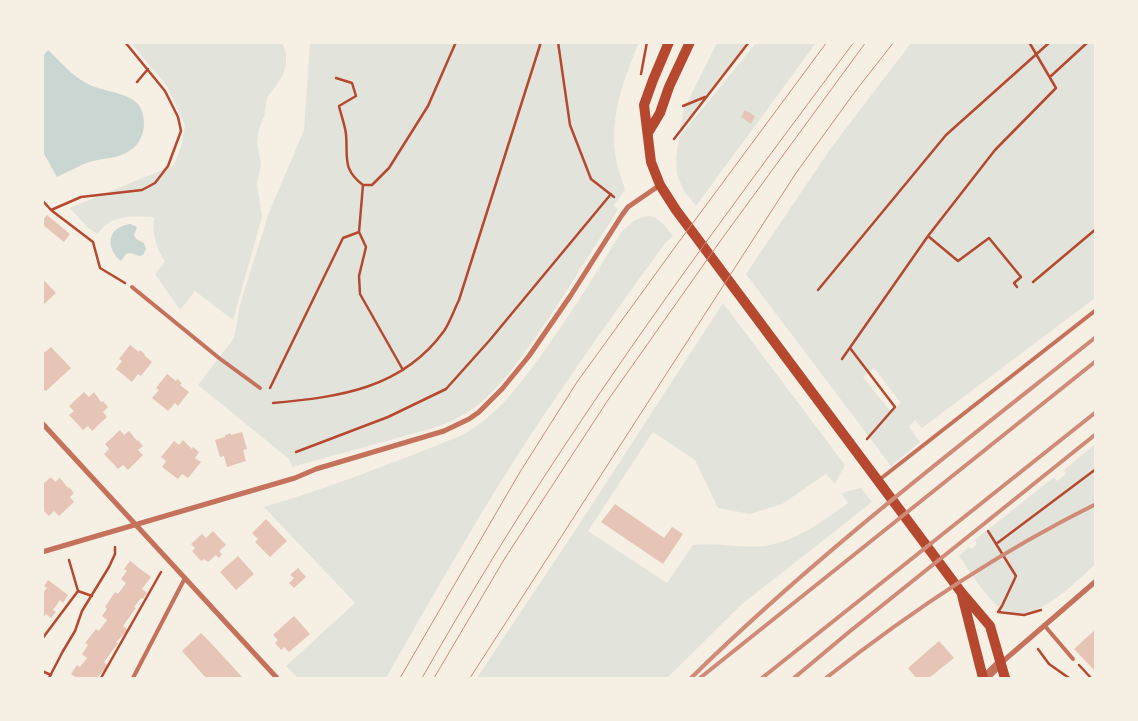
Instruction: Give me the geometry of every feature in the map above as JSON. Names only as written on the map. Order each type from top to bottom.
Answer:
[{"type":"main road","points":[[669,42],[652,80],[644,105],[651,162],[660,185],[676,210],[961,592],[990,626],[1004,678]]},
{"type":"main road","points":[[648,133],[660,113],[669,87],[690,42]]},
{"type":"main road","points":[[961,592],[984,678]]},
{"type":"street","points":[[42,552],[288,480],[316,469],[431,435],[469,420],[497,395],[529,356],[572,295],[622,215],[628,208],[660,185]]},
{"type":"street","points":[[42,423],[274,677]]},
{"type":"street","points":[[984,678],[1096,581]]},
{"type":"lane","points":[[132,288],[260,388]]},
{"type":"lane","points":[[879,480],[1096,310]]},
{"type":"lane","points":[[133,678],[185,578]]},
{"type":"lane","points":[[1044,625],[1073,658]]},
{"type":"path","points":[[51,210],[81,197],[142,190],[155,183],[168,166],[181,131],[178,117],[165,91],[125,42]]},
{"type":"path","points":[[336,78],[352,83],[356,96],[339,106],[346,133],[346,159],[349,170],[355,179],[363,185],[372,185],[390,168],[428,106],[456,42]]},
{"type":"path","points":[[272,402],[330,396],[372,386],[404,370],[444,330],[459,300],[541,42]]},
{"type":"path","points":[[558,42],[570,126],[591,179],[614,197]]},
{"type":"path","points":[[640,74],[647,42]]},
{"type":"path","points":[[674,139],[749,42]]},
{"type":"path","points":[[842,359],[928,236],[995,150],[1056,88],[1028,42]]},
{"type":"path","points":[[818,290],[946,135],[1050,42]]},
{"type":"path","points":[[1050,76],[1088,42]]},
{"type":"path","points":[[137,82],[148,70]]},
{"type":"path","points":[[683,106],[707,96]]},
{"type":"path","points":[[363,185],[359,232],[366,247],[359,276],[360,294],[404,370]]},
{"type":"path","points":[[296,452],[388,417],[446,388],[489,342],[611,194]]},
{"type":"path","points":[[42,200],[51,210],[93,242],[100,268],[132,288]]},
{"type":"path","points":[[1032,282],[1096,229]]},
{"type":"path","points":[[266,395],[343,238],[359,232]]},
{"type":"path","points":[[928,236],[958,261],[989,238],[1021,277],[1014,283],[1017,287]]},
{"type":"path","points":[[850,348],[895,407],[868,439]]},
{"type":"path","points":[[996,544],[1096,469]]},
{"type":"path","points":[[988,531],[1016,576],[998,612],[1024,615],[1041,610]]},
{"type":"path","points":[[49,678],[75,631],[82,612],[109,567],[115,554],[115,547]]},
{"type":"path","points":[[69,560],[78,591]]},
{"type":"path","points":[[102,678],[161,572]]},
{"type":"path","points":[[78,591],[92,596]]},
{"type":"path","points":[[42,639],[78,591]]},
{"type":"path","points":[[1038,650],[1049,664],[1069,678]]},
{"type":"path","points":[[1073,658],[1091,678]]},
{"type":"path","points":[[42,671],[51,675]]},
{"type":"shaded area","points":[[131,43],[282,43],[286,53],[286,65],[282,77],[267,98],[264,117],[259,128],[257,141],[261,165],[257,183],[262,217],[233,320],[195,291],[180,310],[155,274],[165,262],[155,241],[154,217],[130,217],[115,220],[103,227],[98,234],[88,228],[70,208],[174,165],[182,144],[185,125],[167,86]]},
{"type":"shaded area","points":[[310,43],[639,43],[624,82],[615,123],[616,157],[625,190],[614,205],[618,210],[567,291],[508,374],[478,405],[463,415],[437,427],[292,467],[289,459],[198,385],[234,338],[240,305],[268,215],[304,130]]},
{"type":"shaded area","points":[[717,43],[747,43],[680,129],[684,109]]},
{"type":"shaded area","points":[[756,43],[816,43],[696,206],[684,191],[677,175],[676,159],[679,137]]},
{"type":"shaded area","points":[[911,43],[1095,43],[1095,298],[922,428],[915,420],[909,427],[920,442],[891,466],[746,274],[831,148]],"holes":[[[874,368],[901,403],[891,412],[863,377]]]},
{"type":"shaded area","points":[[48,50],[81,80],[95,87],[124,95],[139,106],[143,114],[144,126],[140,140],[132,149],[120,156],[89,162],[57,177],[43,152],[43,56]]},
{"type":"shaded area","points":[[648,216],[659,220],[673,236],[666,242],[601,332],[539,422],[471,531],[386,678],[298,678],[286,666],[355,603],[264,507],[388,465],[460,436],[474,428],[509,397],[547,347],[622,231],[635,220]]},
{"type":"shaded area","points":[[130,224],[137,227],[134,235],[136,239],[144,243],[146,249],[143,255],[139,256],[130,253],[126,254],[121,261],[112,250],[111,239],[117,229]]},
{"type":"shaded area","points":[[723,303],[845,465],[835,484],[826,474],[782,504],[750,514],[718,508],[695,460],[653,432],[588,531],[667,583],[693,545],[712,544],[752,547],[770,545],[802,534],[848,503],[841,493],[861,488],[872,502],[741,605],[667,678],[477,678],[582,520]]},
{"type":"shaded area","points":[[1095,444],[1095,565],[1061,595],[1034,611],[1020,614],[1007,612],[989,598],[959,556],[969,547],[972,549],[977,544],[975,540],[1054,477],[1057,481],[1066,474],[1064,470]]},
{"type":"building","points":[[745,110],[755,116],[751,124],[741,117]]},
{"type":"building","points":[[47,215],[70,234],[64,242],[42,224]]},
{"type":"building","points":[[42,278],[56,293],[42,306]]},
{"type":"building","points":[[130,345],[139,352],[140,350],[152,362],[141,376],[138,374],[132,382],[116,369],[122,361],[119,359]]},
{"type":"building","points":[[51,347],[71,368],[46,391],[42,389],[42,349],[45,352]]},
{"type":"building","points":[[167,374],[182,383],[180,385],[189,392],[178,406],[175,403],[168,411],[152,398],[159,390],[156,388]]},
{"type":"building","points":[[84,392],[89,397],[94,392],[101,402],[103,401],[108,407],[103,412],[107,417],[92,431],[88,426],[83,430],[69,415],[74,411],[69,406]]},
{"type":"building","points":[[120,430],[124,435],[129,431],[143,446],[138,450],[143,455],[128,470],[123,465],[118,469],[104,454],[109,449],[105,444]]},
{"type":"building","points":[[242,432],[247,449],[243,450],[246,461],[227,467],[224,456],[220,457],[215,440],[231,433],[231,435]]},
{"type":"building","points":[[183,440],[192,449],[193,447],[199,452],[195,458],[201,462],[188,478],[182,474],[178,479],[162,467],[166,461],[161,457],[174,441],[179,445]]},
{"type":"building","points":[[51,477],[55,482],[60,478],[74,493],[70,497],[74,502],[59,516],[54,511],[49,516],[42,509],[42,485]]},
{"type":"building","points":[[615,504],[664,538],[672,527],[683,534],[663,564],[601,522]]},
{"type":"building","points":[[266,519],[287,541],[270,557],[255,542],[258,539],[252,533]]},
{"type":"building","points":[[213,531],[226,545],[219,551],[222,554],[219,558],[216,555],[208,562],[204,559],[201,561],[192,551],[195,548],[191,544],[202,534],[206,538]]},
{"type":"building","points":[[238,556],[254,574],[236,590],[220,572]]},
{"type":"building","points":[[130,561],[151,577],[142,589],[147,593],[134,607],[136,608],[123,626],[128,630],[116,642],[118,643],[104,662],[108,666],[104,672],[97,678],[77,678],[71,674],[77,665],[80,667],[87,658],[82,654],[88,645],[85,643],[96,629],[99,631],[107,620],[102,616],[107,609],[105,607],[115,592],[118,594],[126,583],[121,579],[127,571],[124,569]]},
{"type":"building","points":[[298,568],[306,577],[294,588],[289,583],[294,578],[290,575]]},
{"type":"building","points":[[48,580],[68,595],[63,603],[60,600],[53,610],[56,612],[51,618],[46,614],[42,619],[42,594],[47,588],[44,586]]},
{"type":"building","points":[[294,616],[310,634],[289,652],[284,647],[281,650],[275,643],[278,640],[273,635]]},
{"type":"building","points":[[1096,629],[1096,668],[1094,670],[1074,649]]},
{"type":"building","points":[[201,633],[243,678],[206,678],[182,651]]},
{"type":"building","points":[[939,641],[954,658],[929,678],[916,678],[908,668]]},
{"type":"tram line","points":[[400,678],[520,472],[577,382],[827,42]]},
{"type":"tram line","points":[[422,678],[507,535],[596,399],[704,244],[854,42]]},
{"type":"tram line","points":[[434,678],[505,558],[608,400],[721,240],[866,42]]},
{"type":"tram line","points":[[470,678],[796,173],[894,42]]},
{"type":"railway","points":[[691,678],[788,588],[838,545],[1096,337]]},
{"type":"railway","points":[[700,678],[1096,361]]},
{"type":"railway","points":[[762,678],[1096,412]]},
{"type":"railway","points":[[794,678],[1096,434]]},
{"type":"railway","points":[[826,678],[890,629],[990,562],[1096,504]]}]
